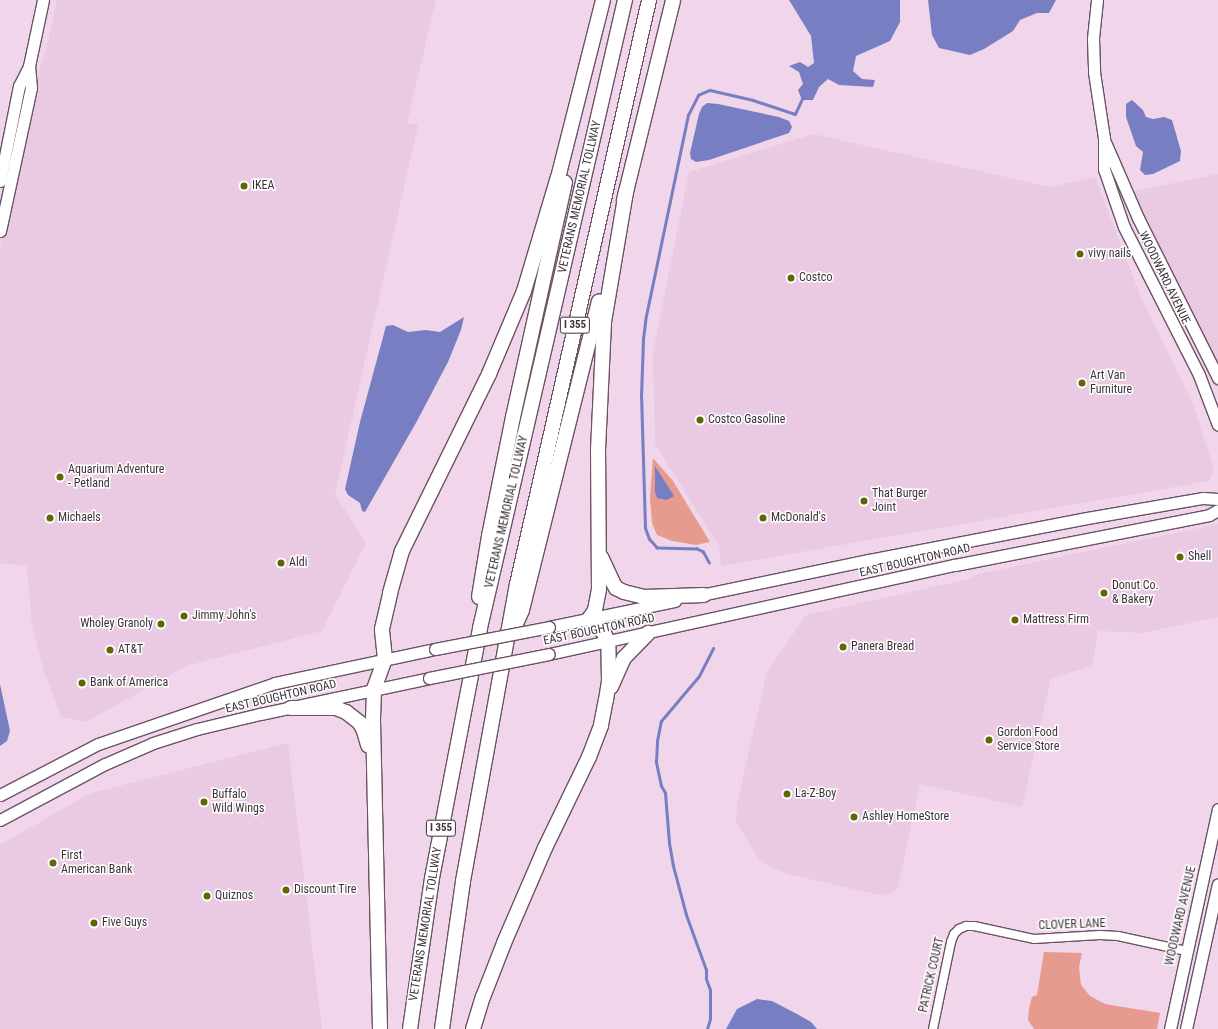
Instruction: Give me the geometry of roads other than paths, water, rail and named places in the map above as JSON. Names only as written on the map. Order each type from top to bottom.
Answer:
[{"type":"highway","points":[[380,1029],[373,763],[374,689],[385,659],[382,629],[402,551],[489,374],[524,291],[560,170],[604,0]]},
{"type":"highway","name":"VETERANS MEMORIAL TOLLWAY","points":[[410,1029],[432,878],[480,628],[625,0]]},
{"type":"highway","name":"VETERANS MEMORIAL TOLLWAY","points":[[442,1029],[463,881],[516,584],[649,0]]},
{"type":"highway","points":[[505,650],[522,610],[673,0]]},
{"type":"highway","points":[[480,628],[479,591],[489,536],[513,417],[592,62],[596,32]]},
{"type":"highway","points":[[473,1029],[483,997],[504,943],[546,848],[589,757],[601,725],[606,700],[609,681],[608,642],[604,633],[590,618],[598,598],[598,450],[604,322],[626,192]]},
{"type":"highway","points":[[598,548],[612,582],[616,588],[624,592],[644,597],[704,595]]},
{"type":"highway","points":[[606,700],[624,658],[648,634]]},
{"type":"highway","points":[[291,708],[336,708],[354,717],[364,731],[373,763]]},
{"type":"main road","points":[[0,181],[19,86],[29,66],[44,0]]},
{"type":"main road","name":"WOODWARD AVENUE","points":[[1097,0],[1093,40],[1094,72],[1104,138],[1104,169],[1124,227],[1199,375],[1218,425]]},
{"type":"main road","points":[[0,230],[31,88],[29,66]]},
{"type":"main road","name":"WOODWARD AVENUE","points":[[1104,138],[1135,211],[1218,378]]},
{"type":"main road","name":"EAST BOUGHTON ROAD","points":[[0,795],[98,744],[275,683],[385,659],[549,627],[960,542],[1203,498],[1218,499]]},
{"type":"main road","name":"EAST BOUGHTON ROAD","points":[[0,820],[105,764],[153,743],[197,729],[374,689],[648,634],[955,565],[1209,515],[1218,510]]},
{"type":"main road","name":"WOODWARD AVENUE","points":[[1170,1029],[1218,809]]},
{"type":"main road","points":[[1186,1029],[1218,884]]},
{"type":"street","name":"CLOVER LANE","points":[[959,929],[974,926],[1034,939],[1100,935],[1118,936],[1186,951]]},
{"type":"street","name":"PATRICK COURT","points":[[933,1029],[951,942],[954,934],[959,929]]},
{"type":"water","points":[[789,0],[900,0],[900,22],[890,41],[856,56],[853,71],[862,79],[875,80],[873,87],[839,85],[828,79],[819,87],[813,100],[802,100],[798,90],[803,84],[799,72],[789,66],[800,62],[808,67],[814,63],[811,36]]},
{"type":"water","points":[[928,0],[1056,0],[1049,13],[1037,13],[1020,20],[1013,31],[984,49],[970,55],[939,48],[932,35]]},
{"type":"water","points":[[1132,100],[1143,110],[1146,117],[1153,119],[1164,117],[1172,120],[1181,151],[1180,161],[1153,174],[1145,175],[1140,170],[1143,152],[1136,146],[1126,117],[1126,104]]},
{"type":"water","points":[[707,103],[779,117],[789,121],[792,127],[789,133],[709,160],[696,162],[691,159],[690,153],[699,114],[702,107]]},
{"type":"water","points":[[464,317],[461,330],[448,362],[417,421],[365,512],[362,511],[360,503],[348,495],[345,489],[360,422],[386,326],[393,325],[408,332],[426,330],[440,332]]},
{"type":"water","points":[[655,466],[674,496],[667,500],[657,498],[655,492]]},
{"type":"water","points":[[0,684],[10,731],[7,741],[0,746]]},
{"type":"water","points":[[757,999],[772,1001],[811,1022],[817,1029],[726,1029],[737,1009]]},
{"type":"waterway","points":[[709,563],[703,552],[697,549],[657,548],[649,539],[645,528],[641,397],[643,339],[646,316],[688,115],[698,95],[710,90],[753,100],[795,114],[803,97]]},
{"type":"waterway","points":[[707,1029],[710,1019],[710,990],[706,979],[706,970],[686,915],[673,866],[669,843],[665,793],[661,786],[656,762],[657,741],[661,721],[699,676],[713,648]]},
{"type":"place","name":"IKEA","points":[[244,186]]},
{"type":"place","name":"vivy nails","points":[[1080,254]]},
{"type":"place","name":"Costco","points":[[791,278]]},
{"type":"place","name":"Art Van Furniture","points":[[1082,383]]},
{"type":"place","name":"Costco Gasoline","points":[[700,420]]},
{"type":"place","name":"Aquarium Adventure - Petland","points":[[60,477]]},
{"type":"place","name":"That Burger Joint","points":[[864,501]]},
{"type":"place","name":"Michaels","points":[[50,518]]},
{"type":"place","name":"McDonald's","points":[[763,518]]},
{"type":"place","name":"Shell","points":[[1180,557]]},
{"type":"place","name":"Aldi","points":[[281,563]]},
{"type":"place","name":"Donut Co. & Bakery","points":[[1104,593]]},
{"type":"place","name":"Jimmy John's","points":[[184,616]]},
{"type":"place","name":"Mattress Firm","points":[[1015,620]]},
{"type":"place","name":"Wholey Granoly","points":[[161,624]]},
{"type":"place","name":"Panera Bread","points":[[843,647]]},
{"type":"place","name":"AT&T","points":[[110,650]]},
{"type":"place","name":"Bank of America","points":[[82,683]]},
{"type":"place","name":"Gordon Food Service Store","points":[[989,740]]},
{"type":"place","name":"La-Z-Boy","points":[[787,794]]},
{"type":"place","name":"Buffalo Wild Wings","points":[[204,802]]},
{"type":"place","name":"Ashley HomeStore","points":[[854,817]]},
{"type":"place","name":"First American Bank","points":[[53,863]]},
{"type":"place","name":"Discount Tire","points":[[286,890]]},
{"type":"place","name":"Quiznos","points":[[207,896]]},
{"type":"place","name":"Five Guys","points":[[94,923]]}]
